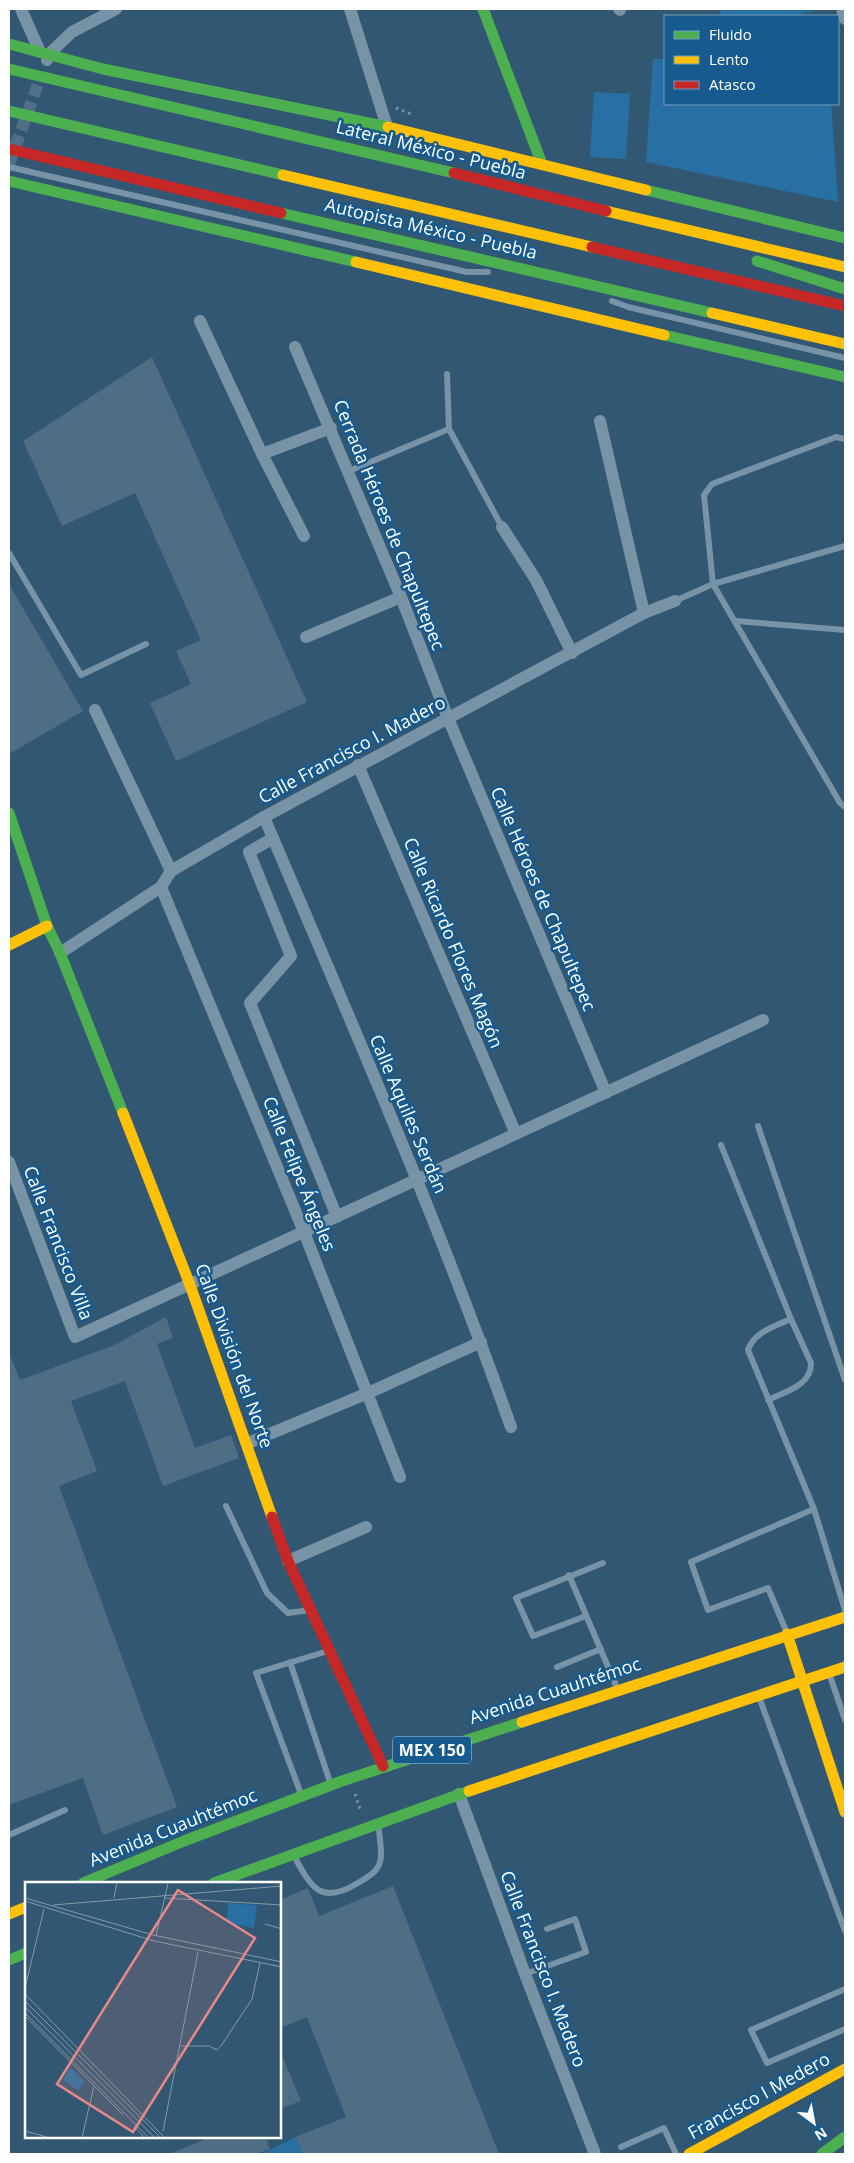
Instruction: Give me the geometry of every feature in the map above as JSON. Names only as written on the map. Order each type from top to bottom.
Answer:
[{"type":"main road","points":[[484,9],[542,164]]},
{"type":"main road","points":[[9,44],[45,56],[104,69],[387,127],[845,238]]},
{"type":"main road","name":"Lateral México - Puebla","points":[[9,69],[432,167],[609,212],[845,267]]},
{"type":"main road","name":"Autopista México - Puebla","points":[[9,111],[845,306]]},
{"type":"main road","name":"Autopista México - Puebla","points":[[9,149],[845,344]]},
{"type":"main road","points":[[9,181],[845,377]]},
{"type":"main road","points":[[609,212],[845,290]]},
{"type":"main road","name":"Calle División del Norte","points":[[9,813],[47,926],[60,953],[190,1285],[248,1443],[288,1561],[383,1766]]},
{"type":"main road","points":[[9,945],[47,926]]},
{"type":"main road","name":"Avenida Cuauhtémoc","points":[[85,1882],[184,1841],[383,1766],[787,1634],[845,1617]]},
{"type":"main road","points":[[787,1634],[845,1812]]},
{"type":"main road","name":"MEX 150","points":[[217,1882],[459,1794],[845,1667]]},
{"type":"main road","points":[[9,1914],[25,1907]]},
{"type":"main road","points":[[9,1960],[25,1953]]},
{"type":"main road","name":"Francisco I Medero","points":[[689,2154],[845,2069]]},
{"type":"main road","points":[[822,2154],[845,2137]]},
{"type":"street","points":[[21,9],[45,56],[72,32],[116,9]]},
{"type":"street","points":[[350,9],[387,127]]},
{"type":"street","points":[[842,9],[845,19]]},
{"type":"street","points":[[200,321],[262,454],[304,536]]},
{"type":"street","name":"Cerrada Héroes de Chapultepec","points":[[295,347],[331,428],[401,597],[448,718]]},
{"type":"street","points":[[600,421],[644,613]]},
{"type":"street","points":[[262,454],[331,428]]},
{"type":"street","points":[[502,527],[536,580],[572,653]]},
{"type":"street","points":[[306,637],[401,597]]},
{"type":"street","name":"Calle Francisco I. Madero","points":[[60,953],[161,887],[171,871],[264,817],[644,613],[675,601]]},
{"type":"street","points":[[95,710],[171,871]]},
{"type":"street","name":"Calle Héroes de Chapultepec","points":[[448,718],[606,1093]]},
{"type":"street","name":"Calle Ricardo Flores Magón","points":[[358,766],[516,1134]]},
{"type":"street","name":"Calle Aquiles Serdán","points":[[264,817],[417,1180],[481,1342],[511,1427]]},
{"type":"street","points":[[273,838],[249,852],[291,956],[250,1003],[337,1217]]},
{"type":"street","name":"Calle Felipe Ángeles","points":[[161,887],[304,1232],[400,1477]]},
{"type":"street","points":[[190,1285],[763,1020]]},
{"type":"street","name":"Calle Francisco Villa","points":[[9,1162],[76,1337],[190,1285]]},
{"type":"street","points":[[248,1443],[368,1393],[481,1342]]},
{"type":"street","points":[[288,1561],[366,1528]]},
{"type":"street","name":"Calle Francisco I. Madero","points":[[459,1794],[525,1974],[595,2154]]},
{"type":"lane","points":[[9,167],[337,244],[467,272],[493,273]]},
{"type":"lane","points":[[9,174],[845,371]]},
{"type":"lane","points":[[605,297],[628,307],[845,358]]},
{"type":"lane","points":[[447,374],[449,429],[502,527]]},
{"type":"lane","points":[[349,472],[449,429]]},
{"type":"lane","points":[[845,439],[836,437],[712,484],[704,495],[713,584],[840,803],[845,807]]},
{"type":"lane","points":[[675,601],[713,584],[845,546]]},
{"type":"lane","points":[[9,553],[81,675],[146,644]]},
{"type":"lane","points":[[736,621],[845,630]]},
{"type":"lane","points":[[758,1126],[845,1380]]},
{"type":"lane","points":[[721,1145],[811,1363],[812,1371],[804,1383],[768,1400]]},
{"type":"lane","points":[[791,1318],[760,1333],[751,1341],[748,1350],[814,1509],[845,1610]]},
{"type":"lane","points":[[226,1506],[267,1593],[288,1613],[303,1613],[311,1610]]},
{"type":"lane","points":[[787,1634],[768,1588],[708,1610],[692,1562],[814,1509]]},
{"type":"lane","points":[[586,1616],[533,1636],[516,1598],[603,1563]]},
{"type":"lane","points":[[570,1575],[618,1689]]},
{"type":"lane","points":[[557,1667],[600,1649]]},
{"type":"lane","points":[[302,1796],[256,1673],[330,1651]]},
{"type":"lane","points":[[290,1662],[331,1785]]},
{"type":"lane","points":[[829,1672],[845,1719]]},
{"type":"lane","points":[[759,1696],[845,1931]]},
{"type":"lane","points":[[9,1835],[65,1810]]},
{"type":"lane","points":[[293,1855],[309,1884],[322,1892],[343,1892],[371,1876],[381,1862],[379,1824]]},
{"type":"lane","points":[[525,1974],[586,1952],[575,1919],[547,1929]]},
{"type":"lane","points":[[845,1989],[751,2030],[767,2063],[845,2029]]},
{"type":"lane","points":[[621,2146],[664,2128],[676,2154]]},
{"type":"path","points":[[380,102],[416,116]]},
{"type":"path","points":[[355,1792],[363,1819]]},
{"type":"shaded area","points":[[720,9],[822,9],[796,15],[721,15]]},
{"type":"shaded area","points":[[653,59],[664,59],[664,105],[831,105],[838,202],[646,162]]},
{"type":"shaded area","points":[[594,92],[630,94],[626,159],[590,157]]},
{"type":"shaded area","points":[[295,2137],[304,2154],[262,2154]]},
{"type":"building","points":[[152,357],[307,702],[176,761],[150,703],[191,684],[176,651],[201,640],[135,493],[62,526],[23,441]]},
{"type":"building","points":[[9,584],[83,711],[9,754]]},
{"type":"building","points":[[166,1317],[173,1338],[157,1344],[195,1448],[231,1435],[239,1458],[163,1486],[125,1381],[71,1401],[97,1471],[59,1486],[177,1807],[103,1835],[83,1778],[9,1805],[9,1353],[20,1380],[112,1346]]},
{"type":"building","points":[[393,1886],[499,2154],[304,2154],[295,2137],[346,2117],[307,2017],[281,2028],[281,1900],[308,1888],[319,1916]]},
{"type":"building","points":[[281,2052],[301,2101],[281,2109]]},
{"type":"building","points":[[209,2138],[265,2138],[270,2149],[257,2154],[169,2154]]},
{"type":"tunnel","points":[[9,164],[42,73]]},
{"type":"traffic: fast","points":[[483,9],[542,164]]},
{"type":"traffic: fast","points":[[9,44],[103,69],[388,127]]},
{"type":"traffic: fast","points":[[9,69],[454,173]]},
{"type":"traffic: fast","points":[[9,111],[283,175]]},
{"type":"traffic: fast","points":[[9,181],[356,262]]},
{"type":"traffic: fast","points":[[646,190],[845,238]]},
{"type":"traffic: fast","points":[[281,213],[712,313]]},
{"type":"traffic: fast","points":[[757,261],[845,289]]},
{"type":"traffic: fast","points":[[664,335],[845,377]]},
{"type":"traffic: fast","points":[[9,813],[47,926],[60,953],[123,1113]]},
{"type":"traffic: fast","points":[[85,1882],[184,1841],[339,1782],[522,1722]]},
{"type":"traffic: fast","points":[[217,1882],[469,1791]]},
{"type":"traffic: fast","points":[[9,1960],[25,1953]]},
{"type":"traffic: fast","points":[[822,2154],[845,2137]]},
{"type":"traffic: slow","points":[[388,127],[646,190]]},
{"type":"traffic: slow","points":[[283,175],[592,247]]},
{"type":"traffic: slow","points":[[606,211],[845,267]]},
{"type":"traffic: slow","points":[[356,262],[664,335]]},
{"type":"traffic: slow","points":[[712,313],[845,344]]},
{"type":"traffic: slow","points":[[9,945],[47,926]]},
{"type":"traffic: slow","points":[[123,1113],[190,1285],[272,1517]]},
{"type":"traffic: slow","points":[[522,1722],[845,1617]]},
{"type":"traffic: slow","points":[[787,1634],[845,1812]]},
{"type":"traffic: slow","points":[[469,1791],[845,1667]]},
{"type":"traffic: slow","points":[[9,1914],[25,1907]]},
{"type":"traffic: slow","points":[[689,2154],[845,2069]]},
{"type":"traffic: jam","points":[[9,149],[281,213]]},
{"type":"traffic: jam","points":[[454,173],[606,211]]},
{"type":"traffic: jam","points":[[592,247],[845,306]]},
{"type":"traffic: jam","points":[[272,1517],[288,1561],[383,1766]]}]
